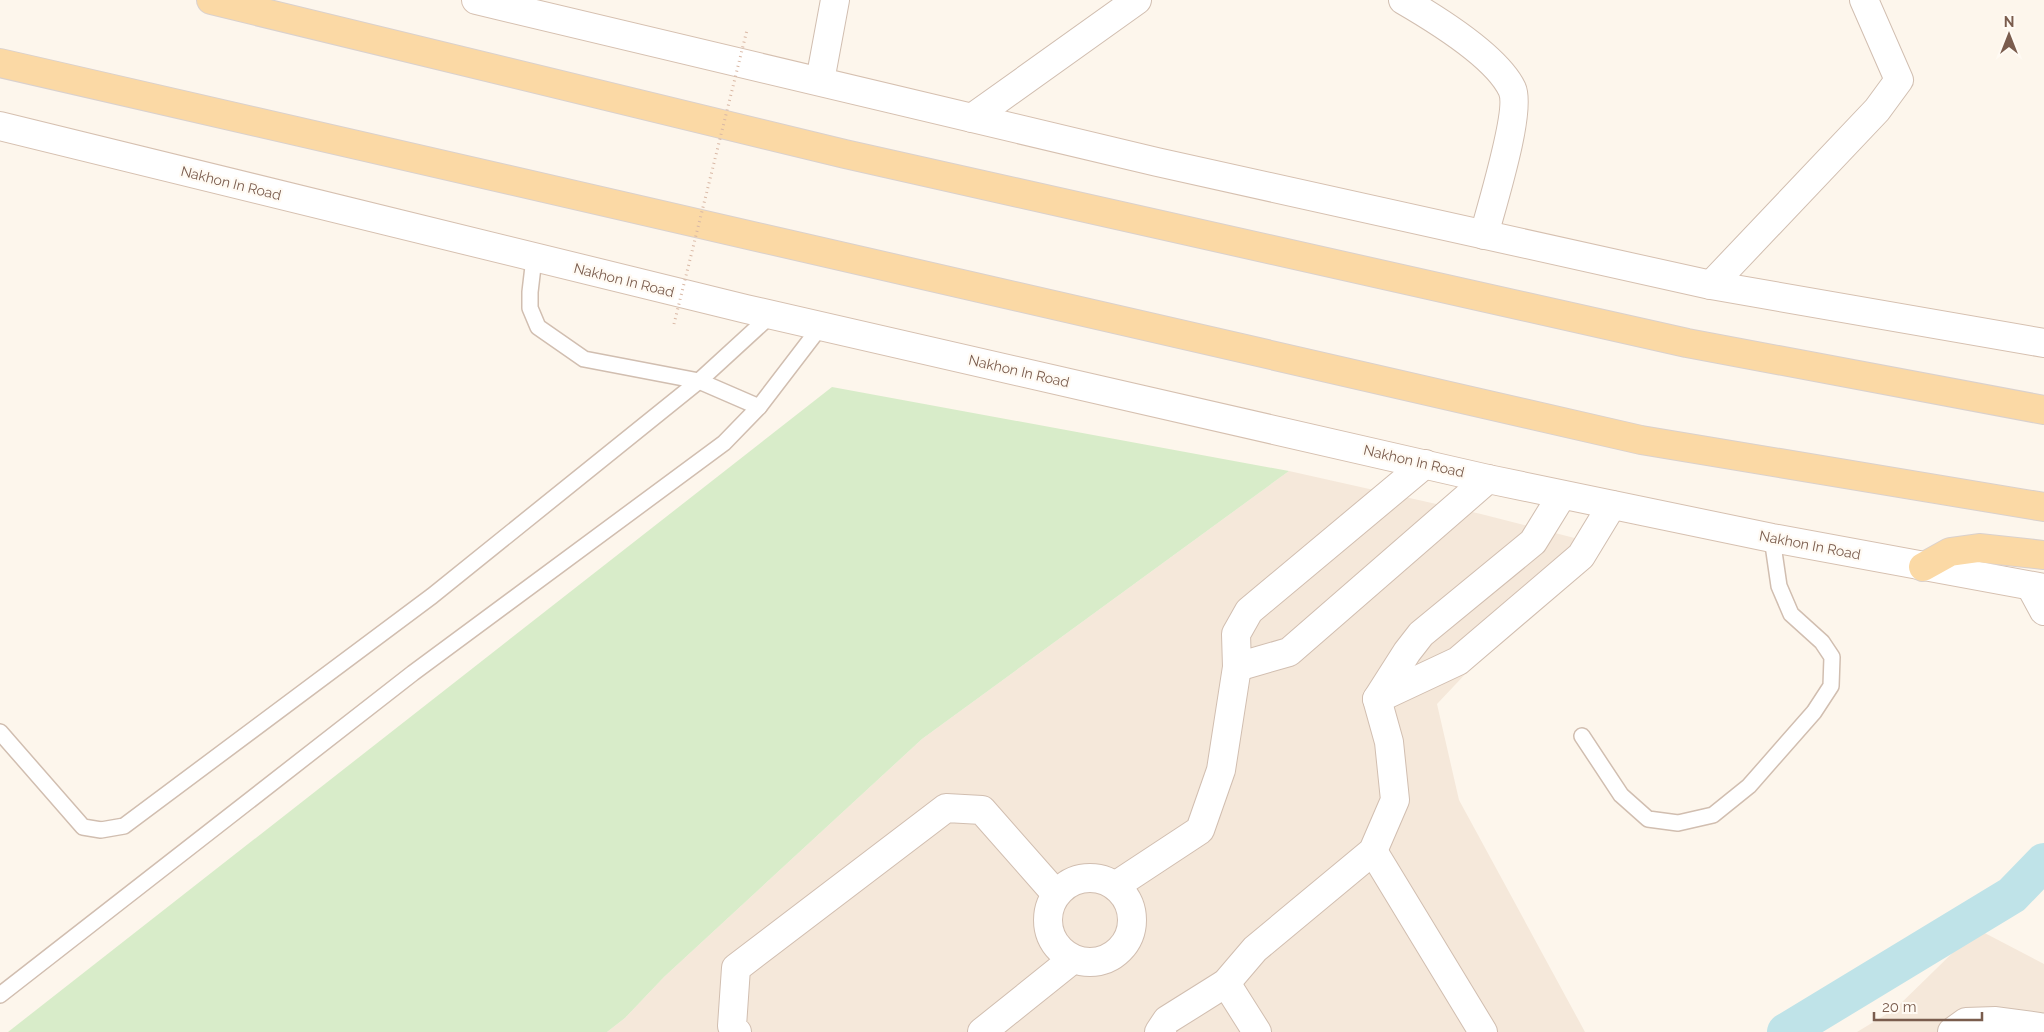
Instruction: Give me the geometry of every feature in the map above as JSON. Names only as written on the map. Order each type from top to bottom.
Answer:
[{"type":"main road","points":[[211,0],[845,154],[1668,339],[2044,410]]},
{"type":"main road","points":[[0,63],[1641,440],[2044,508]]},
{"type":"main road","points":[[1923,567],[1950,552],[1980,548],[2044,554]]},
{"type":"street","points":[[476,0],[1157,162],[1484,235],[1711,284],[2044,344]]},
{"type":"street","points":[[820,81],[835,0]]},
{"type":"street","points":[[972,118],[1137,0]]},
{"type":"street","points":[[1403,0],[1421,10],[1489,58],[1512,90],[1513,108],[1510,136],[1484,235]]},
{"type":"street","points":[[1711,284],[1877,110],[1900,80],[1864,0]]},
{"type":"street","name":"Nakhon In Road","points":[[0,126],[771,315],[1488,479],[1772,538],[2037,588]]},
{"type":"street","points":[[1115,886],[1200,830],[1221,770],[1237,667],[1236,634],[1249,611],[1425,464]]},
{"type":"street","points":[[1237,667],[1289,652],[1488,479]]},
{"type":"street","points":[[1158,1032],[1167,1020],[1226,983],[1255,949],[1373,851],[1395,800],[1389,742],[1377,699],[1407,652],[1422,634],[1533,542],[1562,495]]},
{"type":"street","points":[[1377,699],[1458,661],[1581,556],[1612,505]]},
{"type":"street","points":[[2037,588],[2044,611]]},
{"type":"street","points":[[737,1032],[732,1026],[736,968],[946,808],[982,810],[1056,894]]},
{"type":"street","points":[[1373,851],[1483,1032]]},
{"type":"street","points":[[1078,879],[1104,880],[1115,886],[1131,908],[1132,922],[1130,935],[1123,947],[1113,956],[1100,961],[1073,960],[1062,953],[1048,931],[1047,918],[1056,894],[1066,885],[1078,879]]},
{"type":"street","points":[[982,1032],[1073,960]]},
{"type":"street","points":[[1226,983],[1257,1032]]},
{"type":"street","points":[[1952,1032],[1966,1022],[2043,1023]]},
{"type":"lane","points":[[534,258],[530,308],[538,327],[584,359],[699,381],[759,407]]},
{"type":"lane","points":[[0,732],[83,827],[101,830],[124,826],[432,596],[699,381],[771,315]]},
{"type":"lane","points":[[0,995],[413,673],[724,443],[759,407],[821,326]]},
{"type":"lane","points":[[1582,736],[1621,795],[1648,819],[1678,823],[1713,815],[1749,786],[1814,712],[1831,686],[1832,657],[1822,642],[1791,614],[1779,586],[1772,538]]},
{"type":"path","points":[[674,324],[747,30]]},
{"type":"shaded area","points":[[1289,471],[1481,514],[1590,542],[1437,704],[1459,800],[1585,1032],[607,1032],[625,1018],[664,977],[922,739]]},
{"type":"shaded area","points":[[1977,929],[2044,964],[2044,1032],[1857,1032],[1895,1009]]},
{"type":"green space","points":[[832,387],[1289,471],[922,739],[664,977],[625,1018],[607,1032],[8,1032]]},
{"type":"waterway","points":[[1786,1032],[2012,895],[2044,862]]}]
